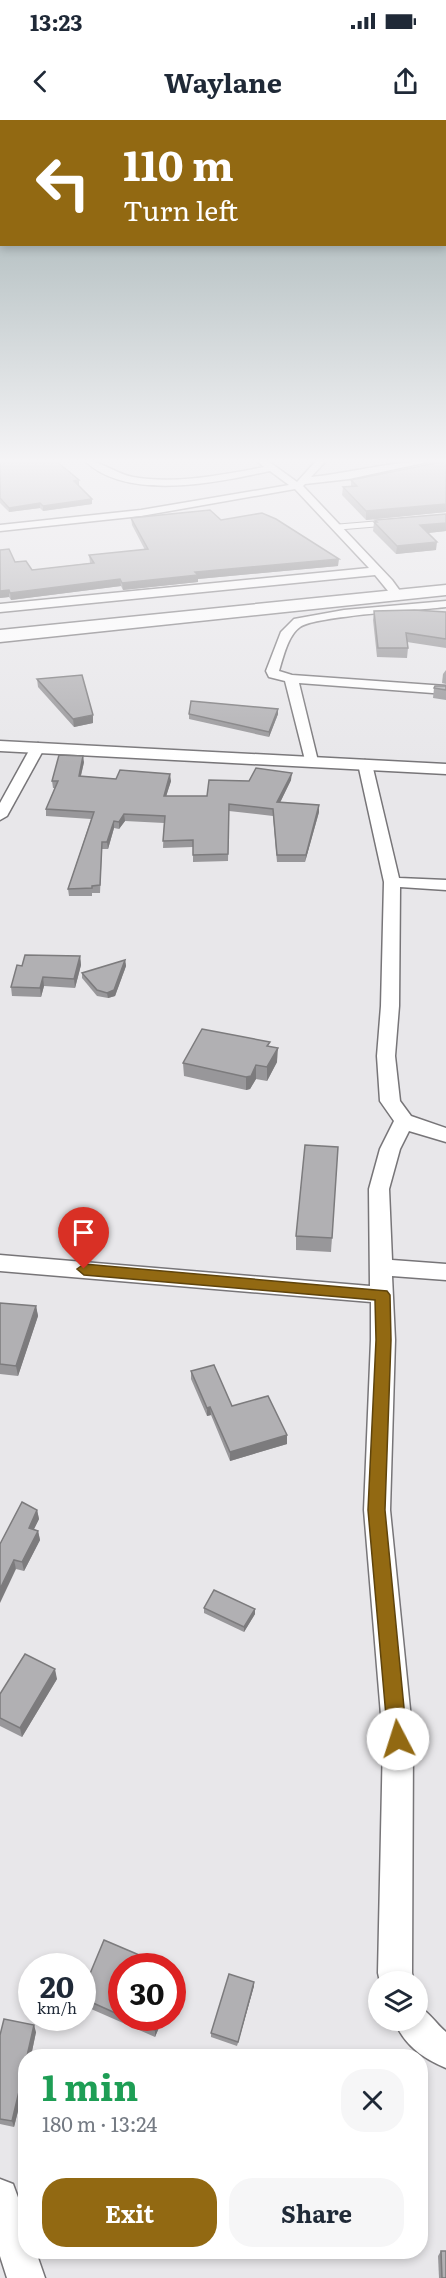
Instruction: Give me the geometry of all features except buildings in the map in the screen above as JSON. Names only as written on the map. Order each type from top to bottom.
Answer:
[{"type":"main road","points":[[0,636],[446,576]]},
{"type":"main road","points":[[0,620],[388,583],[446,590]]},
{"type":"street","points":[[369,562],[388,583]]},
{"type":"street","points":[[0,608],[388,583]]},
{"type":"street","points":[[446,604],[344,614],[298,622],[287,632],[272,671],[274,674],[291,680],[446,690]]},
{"type":"street","points":[[291,680],[311,761]]},
{"type":"street","points":[[0,746],[446,769]]},
{"type":"street","points":[[0,816],[38,747]]},
{"type":"street","points":[[365,764],[392,882],[390,1006],[386,1056],[390,1101],[404,1121],[430,1132],[446,1135]]},
{"type":"street","points":[[392,882],[446,885]]},
{"type":"street","points":[[395,1971],[398,1739],[377,1510],[383,1340],[379,1189],[390,1149],[404,1121]]},
{"type":"street","points":[[0,1263],[382,1295]]},
{"type":"street","points":[[381,1267],[446,1272]]},
{"type":"street","points":[[418,2031],[431,2043],[446,2050]]},
{"type":"street","points":[[0,2197],[18,2253]]},
{"type":"street","points":[[20,2259],[26,2278]]},
{"type":"route","points":[[84,1269],[382,1295],[383,1340],[377,1510],[398,1739]]}]
